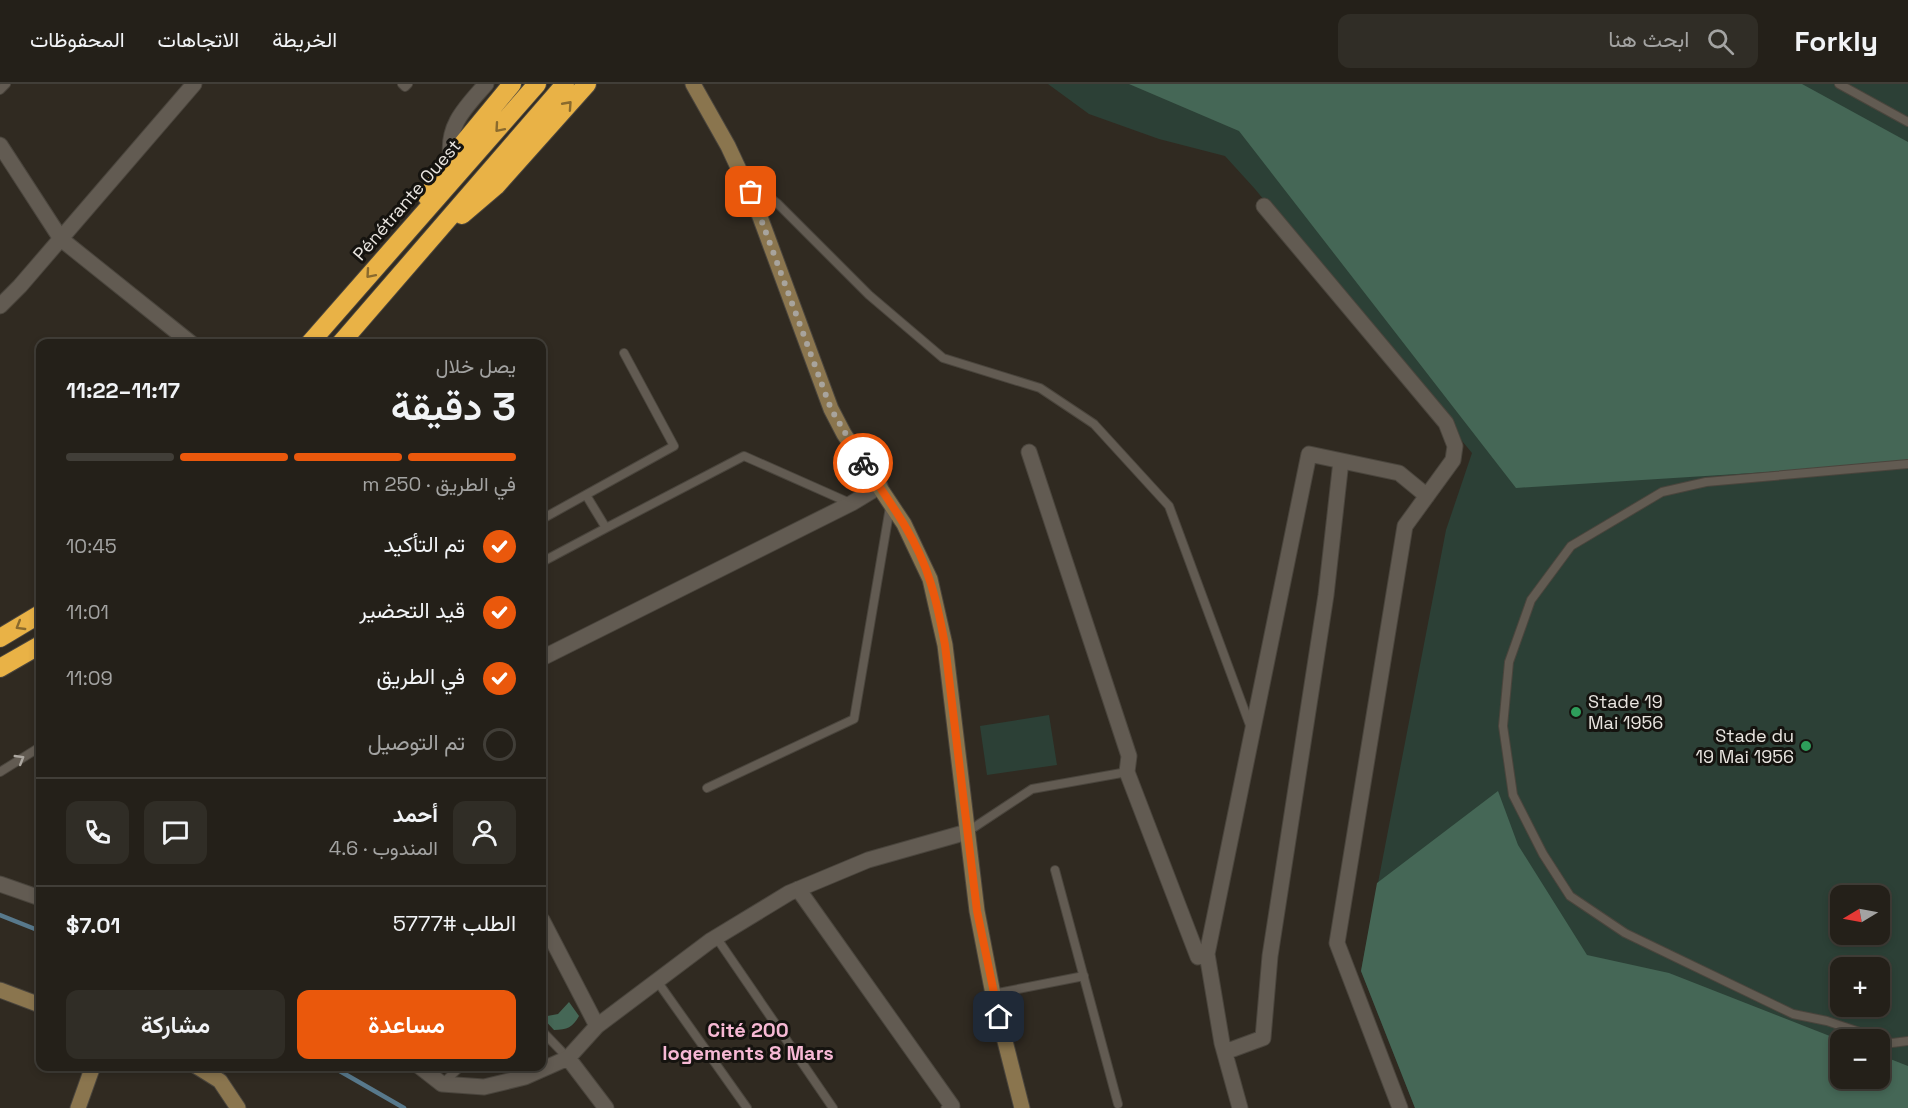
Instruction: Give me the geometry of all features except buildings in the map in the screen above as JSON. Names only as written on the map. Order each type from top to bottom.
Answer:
[{"type":"highway","points":[[412,226],[451,158],[512,84]]},
{"type":"highway","name":"Pénétrante Ouest","points":[[313,339],[537,84]]},
{"type":"highway","points":[[344,339],[565,84]]},
{"type":"highway","points":[[436,233],[465,213],[496,186],[586,84]]},
{"type":"highway","points":[[0,638],[36,616]]},
{"type":"highway","points":[[0,668],[36,647]]},
{"type":"main road","points":[[693,84],[745,179],[831,409],[844,434],[904,524],[930,579],[945,645],[977,911],[993,994],[1022,1108]]},
{"type":"main road","points":[[0,990],[36,1004]]},
{"type":"main road","points":[[78,1108],[91,1071]]},
{"type":"main road","points":[[205,1071],[220,1080],[238,1108]]},
{"type":"street","points":[[0,306],[194,84]]},
{"type":"street","points":[[451,158],[450,139],[456,121],[486,84]]},
{"type":"street","points":[[0,145],[61,238],[186,339]]},
{"type":"street","points":[[1264,206],[1446,423],[1455,446],[1453,460],[1405,526],[1337,943],[1400,1108]]},
{"type":"street","points":[[1029,452],[1129,756],[1127,772],[1198,957],[1207,954]]},
{"type":"street","points":[[1242,1107],[1225,1052],[1207,954],[1309,454],[1399,473],[1427,496]]},
{"type":"street","points":[[1225,1052],[1263,1038],[1270,956],[1326,595],[1341,461]]},
{"type":"street","points":[[546,656],[852,503],[880,486]]},
{"type":"street","points":[[546,1068],[568,1058],[597,1026],[716,937],[798,889],[868,860],[967,832]]},
{"type":"street","points":[[0,884],[36,897]]},
{"type":"street","points":[[798,889],[952,1106],[949,1108]]},
{"type":"street","points":[[546,928],[597,1026]]},
{"type":"street","points":[[568,1058],[606,1108]]},
{"type":"street","points":[[425,1071],[442,1084],[484,1087],[525,1077],[539,1071]]},
{"type":"lane","points":[[0,90],[6,84]]},
{"type":"lane","points":[[402,84],[405,87],[408,84]]},
{"type":"lane","points":[[1839,84],[1908,122]]},
{"type":"lane","points":[[745,179],[778,204],[868,295],[943,358],[1040,388],[1094,424],[1154,489],[1169,506],[1252,732]]},
{"type":"lane","points":[[546,517],[674,446],[624,353]]},
{"type":"lane","points":[[546,560],[744,456],[852,503]]},
{"type":"lane","points":[[1908,464],[1706,482],[1663,492],[1571,546],[1531,600],[1509,662],[1503,726],[1513,795],[1543,854],[1570,896],[1625,933],[1793,1014],[1827,1021],[1892,1042],[1908,1041]]},
{"type":"lane","points":[[586,495],[606,528]]},
{"type":"lane","points":[[707,788],[854,719],[891,504]]},
{"type":"lane","points":[[0,772],[36,750]]},
{"type":"lane","points":[[967,832],[1032,789],[1127,772]]},
{"type":"lane","points":[[1055,870],[1118,1104]]},
{"type":"lane","points":[[716,937],[834,1108]]},
{"type":"lane","points":[[993,994],[1084,976]]},
{"type":"lane","points":[[657,981],[747,1108]]},
{"type":"lane","points":[[546,1035],[568,1058]]},
{"type":"lane","points":[[442,1084],[456,1071]]},
{"type":"green space","points":[[1048,84],[1908,84],[1908,1108],[1415,1108],[1361,971],[1446,530],[1472,453],[1255,189],[1225,156],[1159,139],[1089,114]]},
{"type":"green space","points":[[1129,84],[1802,84],[1908,142],[1908,463],[1516,488],[1239,131]]},
{"type":"green space","points":[[1049,715],[1057,765],[987,775],[980,726]]},
{"type":"green space","points":[[1498,791],[1518,845],[1587,955],[1669,973],[1830,1036],[1830,1089],[1890,1089],[1890,1059],[1908,1066],[1908,1108],[1415,1108],[1361,971],[1377,883]]},
{"type":"green space","points":[[569,1002],[579,1016],[569,1027],[554,1030],[546,1021],[546,1016],[558,1014]]},
{"type":"waterway","points":[[0,915],[36,929]]},
{"type":"waterway","points":[[340,1071],[404,1108]]},
{"type":"way so far","points":[[751,192],[831,409],[863,463]]},
{"type":"place","name":"Stade 19 Mai 1956","points":[[1576,712]]},
{"type":"place","name":"Stade du 19 Mai 1956","points":[[1806,746]]},
{"type":"district","name":"Cité 200 logements 8 Mars","points":[[748,1042]]},
{"type":"route","points":[[863,463],[904,524],[930,579],[938,609],[945,645],[977,911],[999,1017]]}]
